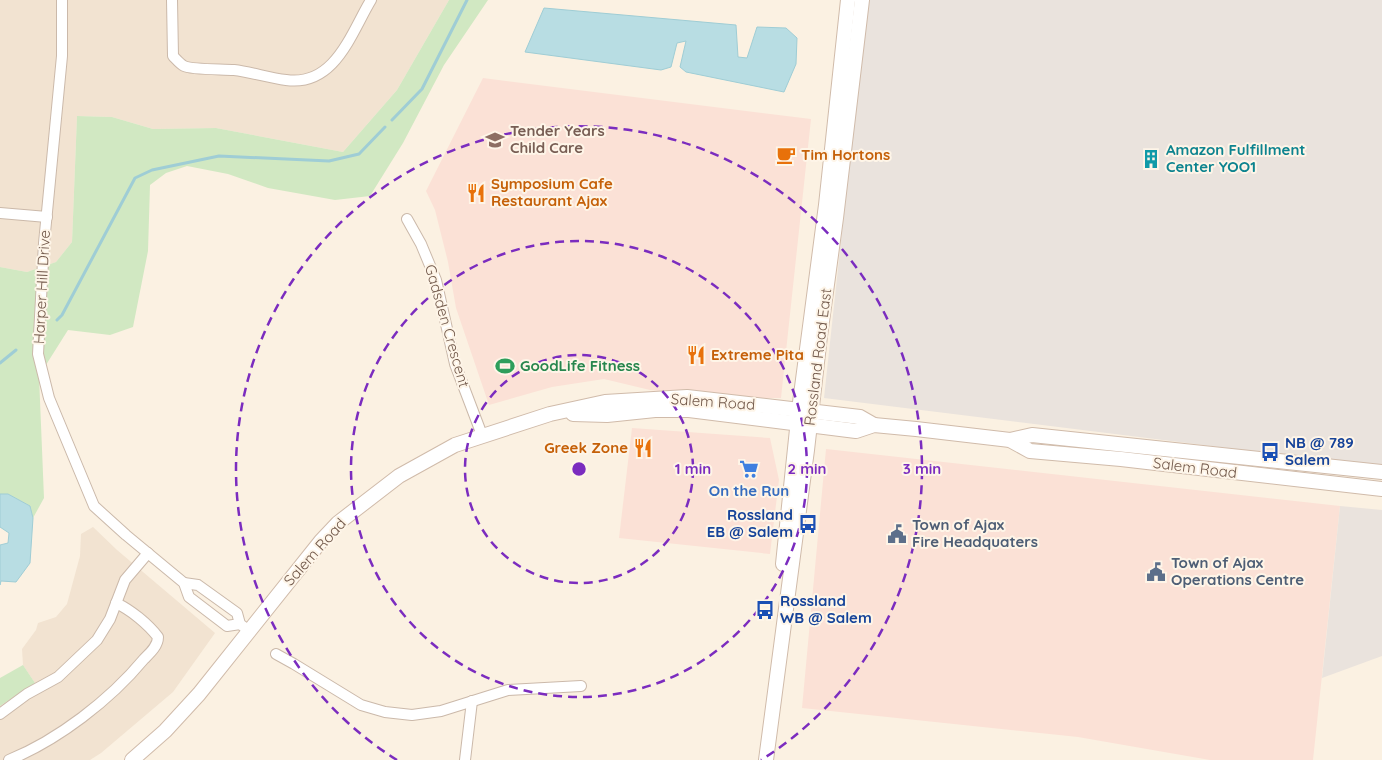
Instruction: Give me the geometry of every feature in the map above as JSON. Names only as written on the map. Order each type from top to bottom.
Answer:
[{"type":"main road","name":"Rossland Road East","points":[[766,760],[771,714],[784,633],[804,418],[848,0]]},
{"type":"main road","name":"Rossland Road East","points":[[804,418],[862,0]]},
{"type":"main road","name":"Salem Road","points":[[132,760],[165,730],[199,694],[244,627],[338,523],[399,476],[455,445],[550,414],[605,402],[687,397],[804,418],[856,431],[874,425],[1010,440],[1032,435],[1382,472]]},
{"type":"main road","name":"Salem Road","points":[[1010,440],[1030,451],[1121,459],[1382,489]]},
{"type":"street","name":"Harper Hill Drive","points":[[62,0],[62,56],[47,217],[38,354],[49,398],[94,506],[184,583],[198,585],[237,612],[244,627],[227,626],[189,597],[184,583]]},
{"type":"street","points":[[172,0],[173,56],[185,67],[235,71],[301,81],[313,78],[327,69],[336,59],[342,52],[371,0]]},
{"type":"street","points":[[0,213],[47,217]]},
{"type":"street","name":"Gadsden Crescent","points":[[407,219],[421,244],[436,280],[455,364],[482,435]]},
{"type":"street","points":[[0,714],[27,694],[58,677],[97,640],[110,619],[125,580],[148,554]]},
{"type":"street","points":[[9,760],[44,742],[94,709],[136,669],[156,646],[158,637],[154,632],[126,607],[116,603]]},
{"type":"street","points":[[276,654],[361,704],[385,712],[412,715],[441,711],[508,690],[581,686]]},
{"type":"street","points":[[465,760],[472,701]]},
{"type":"shaded area","points":[[0,0],[449,0],[397,90],[343,152],[216,128],[153,129],[112,117],[77,116],[72,242],[56,262],[27,272],[0,267]]},
{"type":"shaded area","points":[[867,0],[1382,0],[1382,467],[824,398]]},
{"type":"shaded area","points":[[483,78],[811,119],[781,398],[738,398],[650,390],[604,379],[552,387],[489,405],[456,308],[448,262],[435,210],[426,191]]},
{"type":"shaded area","points":[[632,428],[770,438],[779,480],[770,554],[619,538]]},
{"type":"shaded area","points":[[826,449],[1340,506],[1313,760],[1210,760],[1078,737],[802,708]]},
{"type":"shaded area","points":[[1340,506],[1382,510],[1382,656],[1322,678]]},
{"type":"shaded area","points":[[93,527],[117,550],[215,633],[173,692],[101,753],[90,760],[0,760],[0,706],[35,683],[23,665],[22,649],[36,630],[38,623],[56,617],[67,604],[80,556],[81,534]]},
{"type":"green space","points":[[449,0],[488,0],[444,65],[403,143],[370,196],[335,200],[268,188],[228,174],[187,166],[166,173],[150,185],[148,251],[133,327],[110,335],[68,330],[39,376],[44,498],[33,518],[30,506],[8,494],[0,494],[0,267],[27,272],[56,262],[72,242],[77,116],[112,117],[153,129],[216,128],[343,152],[397,90]]},
{"type":"green space","points":[[23,665],[35,683],[0,706],[0,678]]},
{"type":"water","points":[[544,8],[736,25],[738,57],[747,58],[757,27],[786,28],[797,38],[796,64],[784,92],[686,72],[680,67],[686,41],[677,43],[671,67],[661,70],[525,52]]},
{"type":"water","points":[[0,494],[8,494],[30,506],[33,518],[30,563],[16,582],[1,581],[0,585],[0,545],[8,543],[9,533],[0,527]]},
{"type":"waterway","points":[[392,120],[422,89],[467,0]]},
{"type":"waterway","points":[[57,320],[62,315],[135,178],[152,170],[219,156],[329,161],[359,154],[385,127]]},
{"type":"waterway","points":[[0,363],[16,350]]},
{"type":"place","name":"Tender Years Child Care","points":[[495,140]]},
{"type":"place","name":"Tim Hortons","points":[[786,155]]},
{"type":"place","name":"Amazon Fulfillment Center YOO1","points":[[1151,159]]},
{"type":"place","name":"Symposium Cafe Restaurant Ajax","points":[[476,193]]},
{"type":"place","name":"Extreme Pita","points":[[696,355]]},
{"type":"place","name":"GoodLife Fitness","points":[[505,366]]},
{"type":"place","name":"Greek Zone","points":[[643,448]]},
{"type":"place","name":"NB @ 789 Salem","points":[[1270,452]]},
{"type":"place","name":"On the Run","points":[[749,469]]},
{"type":"place","name":"Rossland EB @ Salem","points":[[808,524]]},
{"type":"place","name":"Town of Ajax Fire Headquaters","points":[[897,534]]},
{"type":"place","name":"Town of Ajax Operations Centre","points":[[1156,572]]},
{"type":"place","name":"Rossland WB @ Salem","points":[[765,610]]}]
